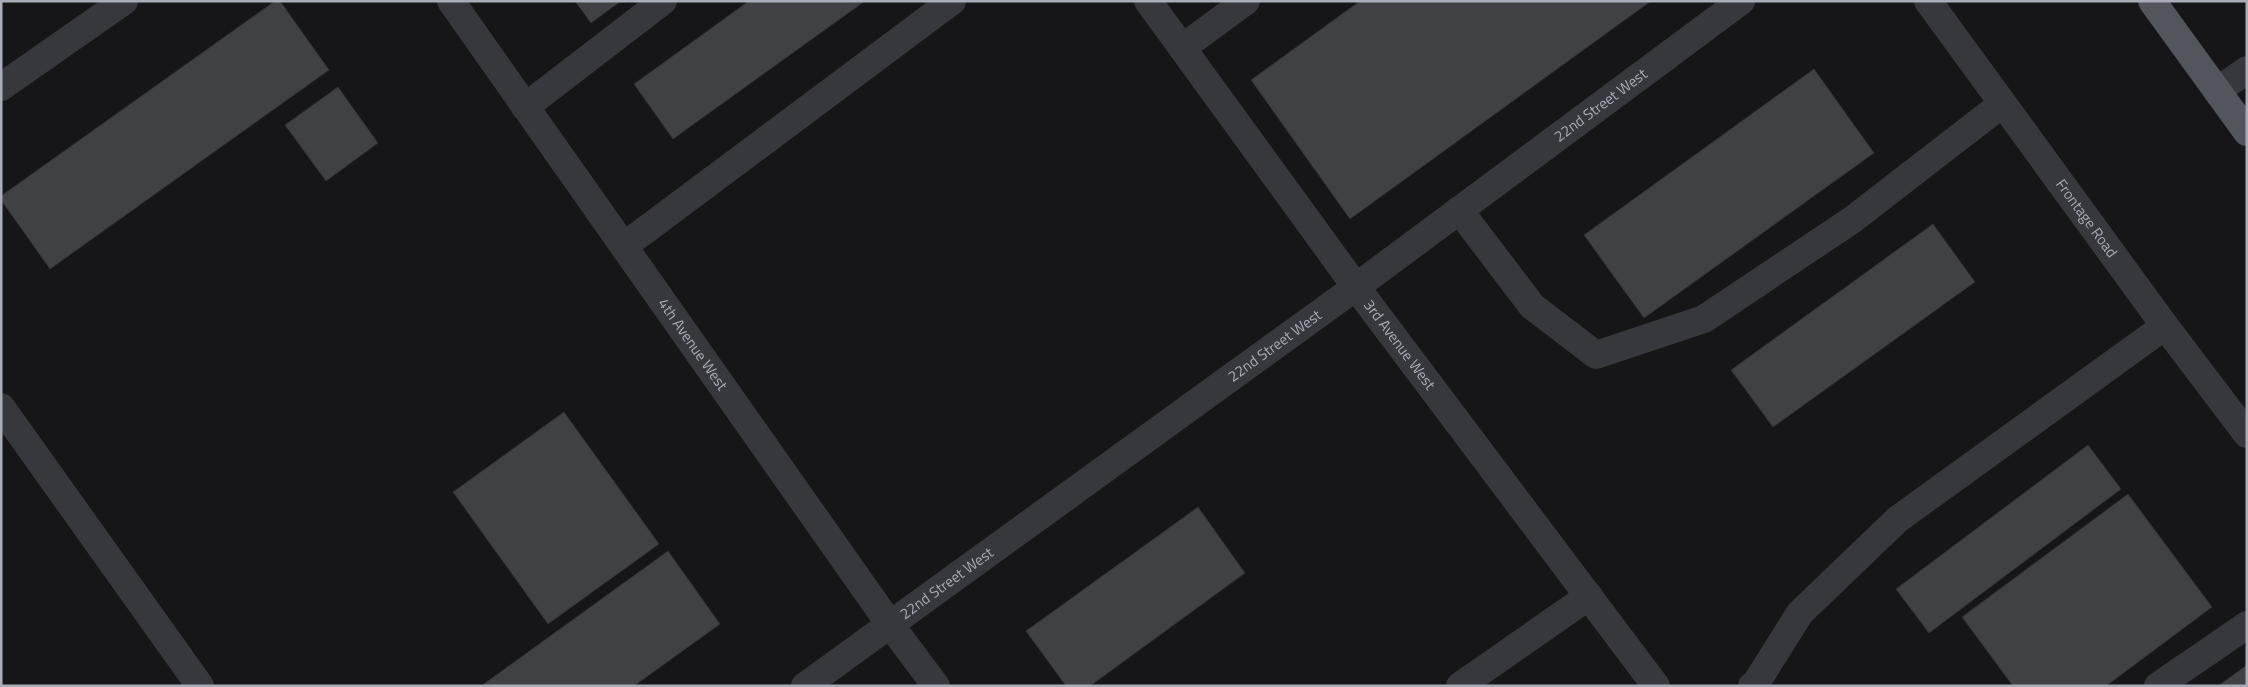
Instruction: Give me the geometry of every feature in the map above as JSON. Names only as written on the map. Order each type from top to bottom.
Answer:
[{"type":"main road","points":[[2152,1],[2247,132]]},
{"type":"street","points":[[1,87],[124,1]]},
{"type":"street","name":"4th Avenue West","points":[[451,1],[936,686]]},
{"type":"street","points":[[526,106],[663,1]]},
{"type":"street","points":[[624,246],[952,1]]},
{"type":"street","name":"3rd Avenue West","points":[[1148,1],[1356,288],[1656,686]]},
{"type":"street","points":[[1182,48],[1246,1]]},
{"type":"street","name":"22nd Street West","points":[[805,686],[1356,288],[1740,1]]},
{"type":"street","name":"Frontage Road","points":[[1928,1],[2165,326],[2247,434]]},
{"type":"street","points":[[2218,91],[2247,70]]},
{"type":"street","points":[[1459,210],[1532,306],[1596,355],[1704,319],[1852,220],[2002,104]]},
{"type":"street","points":[[1752,686],[1756,683],[1800,613],[1898,520],[2165,326]]},
{"type":"street","points":[[1,407],[200,686]]},
{"type":"street","points":[[1460,686],[1589,596]]},
{"type":"street","points":[[2158,686],[2247,625]]},
{"type":"building","points":[[275,1],[280,1],[329,70],[50,269],[1,200],[1,196]]},
{"type":"building","points":[[575,1],[621,1],[591,23]]},
{"type":"building","points":[[749,1],[865,1],[673,139],[634,84]]},
{"type":"building","points":[[1360,1],[1651,1],[1350,219],[1251,80]]},
{"type":"building","points":[[1814,69],[1874,153],[1644,318],[1584,235]]},
{"type":"building","points":[[338,87],[378,143],[326,181],[285,125]]},
{"type":"building","points":[[1933,224],[1975,282],[1773,427],[1731,370]]},
{"type":"building","points":[[564,412],[659,544],[548,624],[453,492]]},
{"type":"building","points":[[2088,445],[2121,489],[1929,633],[1896,589]]},
{"type":"building","points":[[2128,494],[2212,607],[2106,686],[2013,686],[1962,617]]},
{"type":"building","points":[[1198,507],[1245,573],[1090,686],[1066,686],[1026,631]]},
{"type":"building","points":[[668,551],[720,624],[634,686],[481,686]]},
{"type":"building","points":[[2247,665],[2247,686],[2218,686]]}]
